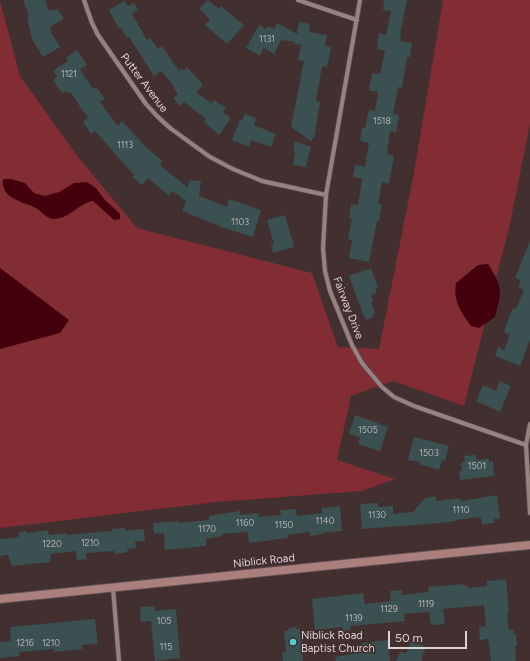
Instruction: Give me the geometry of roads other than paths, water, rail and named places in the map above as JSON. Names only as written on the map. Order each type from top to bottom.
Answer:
[{"type":"main road","name":"Niblick Road","points":[[0,599],[530,545]]},
{"type":"street","name":"Putter Avenue","points":[[84,0],[98,35],[146,104],[170,128],[210,157],[233,169],[262,181],[326,195]]},
{"type":"street","points":[[298,0],[357,20]]},
{"type":"street","name":"Fairway Drive","points":[[360,0],[326,195],[322,248],[324,271],[340,318],[352,345],[369,373],[382,388],[394,397],[414,406],[526,445]]},
{"type":"street","points":[[530,424],[526,445],[530,513]]},
{"type":"street","points":[[113,587],[119,661]]},
{"type":"place","name":"Niblick Road Baptist Church","points":[[293,642]]}]
